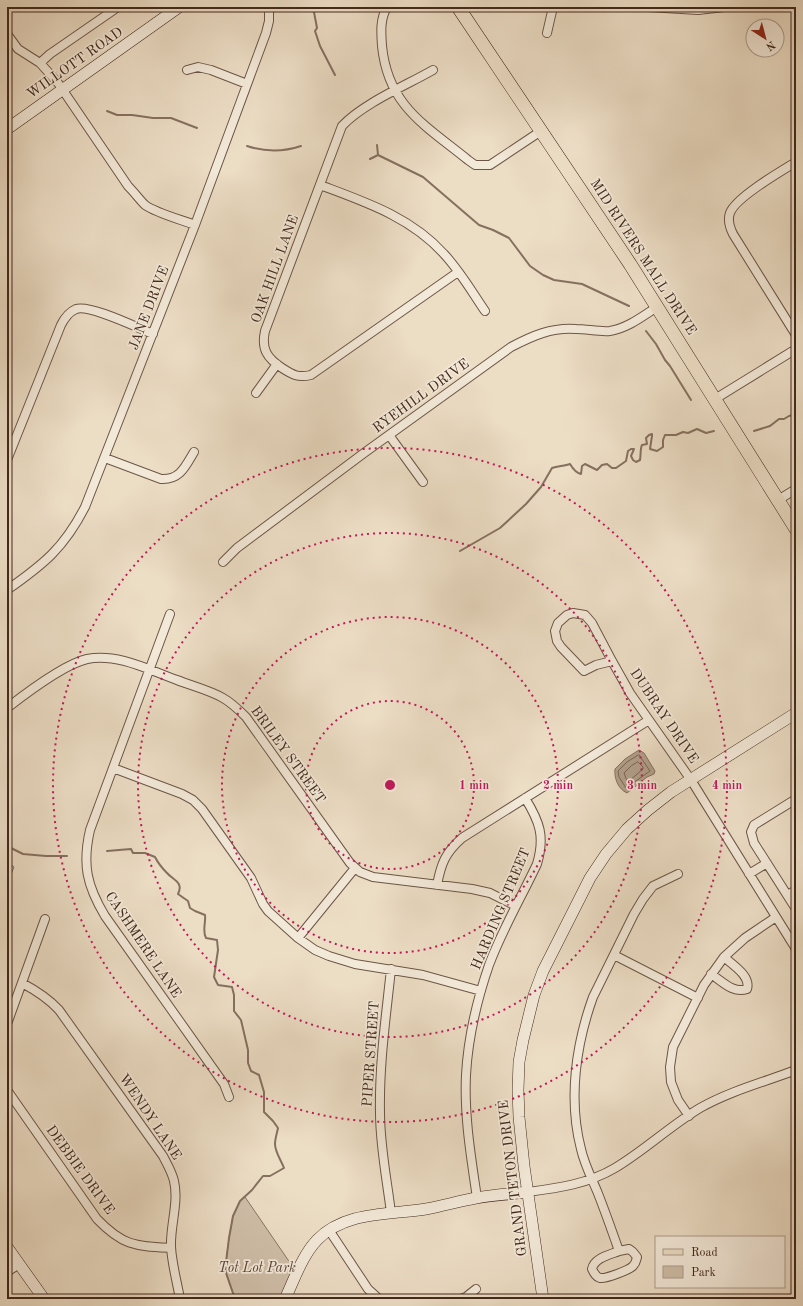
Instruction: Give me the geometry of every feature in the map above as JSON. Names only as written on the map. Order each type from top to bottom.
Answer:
[{"type":"main road","name":"MID RIVERS MALL DRIVE","points":[[458,7],[657,308],[796,529]]},
{"type":"street","points":[[40,64],[50,54],[118,7]]},
{"type":"street","name":"WILLOTT ROAD","points":[[7,129],[179,7]]},
{"type":"street","name":"JANE DRIVE","points":[[7,590],[48,559],[62,544],[75,526],[85,507],[195,225],[266,33],[269,21],[269,7]]},
{"type":"street","points":[[387,7],[381,23],[384,63],[388,78],[410,113],[468,160],[475,164],[490,165],[541,131]]},
{"type":"street","points":[[547,33],[553,7]]},
{"type":"street","points":[[648,7],[698,10],[724,7]]},
{"type":"street","points":[[7,34],[18,49],[49,72],[63,90],[128,186],[139,199],[146,206],[195,225]]},
{"type":"street","points":[[187,70],[198,67],[211,70],[247,84]]},
{"type":"street","name":"OAK HILL LANE","points":[[433,70],[363,108],[351,116],[342,126],[265,331],[264,338],[266,351],[270,358],[299,377],[311,375],[458,272]]},
{"type":"street","points":[[795,164],[744,197],[731,210],[728,220],[729,227],[733,234],[796,335]]},
{"type":"street","points":[[320,185],[369,204],[405,222],[430,240],[445,254],[486,311]]},
{"type":"street","points":[[7,460],[61,325],[66,316],[76,309],[86,308],[153,334]]},
{"type":"street","name":"RYEHILL DRIVE","points":[[223,562],[237,548],[389,435],[511,348],[535,335],[564,329],[610,331],[622,328],[657,308]]},
{"type":"street","points":[[715,400],[796,349]]},
{"type":"street","points":[[256,393],[278,364]]},
{"type":"street","points":[[389,435],[423,482]]},
{"type":"street","points":[[105,458],[161,479],[170,479],[177,476],[194,452]]},
{"type":"street","points":[[778,500],[796,489]]},
{"type":"street","name":"DUBRAY DRIVE","points":[[612,661],[596,665],[584,671],[557,641],[556,631],[561,620],[567,615],[579,613],[585,615],[589,619],[640,708],[691,780],[796,949]]},
{"type":"street","name":"CASHMERE LANE","points":[[170,614],[90,830],[86,846],[86,867],[89,884],[95,900],[105,916],[224,1084],[230,1097]]},
{"type":"street","name":"BRILEY STREET","points":[[7,708],[73,664],[86,659],[98,658],[119,660],[150,670],[222,698],[239,710],[255,728],[355,868],[372,877],[472,889],[490,893],[516,906]]},
{"type":"street","name":"GRAND TETON DRIVE","points":[[543,1299],[518,1117],[519,1062],[534,995],[543,971],[590,878],[606,854],[627,829],[648,810],[691,780],[796,713]]},
{"type":"street","points":[[437,885],[439,872],[450,849],[462,838],[649,720]]},
{"type":"street","points":[[113,768],[182,794],[202,809],[251,878],[262,904],[298,938],[315,950],[342,961],[368,967],[391,969],[423,975],[481,991]]},
{"type":"street","name":"HARDING STREET","points":[[477,1198],[467,1121],[466,1074],[473,1021],[489,965],[502,933],[537,864],[541,844],[539,826],[536,815],[525,798]]},
{"type":"street","points":[[796,799],[754,825],[751,832],[754,843],[796,909]]},
{"type":"street","points":[[749,874],[767,863]]},
{"type":"street","points":[[298,938],[355,868]]},
{"type":"street","points":[[619,1251],[585,1164],[578,1136],[575,1084],[579,1045],[588,1010],[634,914],[649,890],[658,883],[678,874]]},
{"type":"street","points":[[788,895],[796,890]]},
{"type":"street","points":[[689,1116],[678,1100],[671,1082],[671,1057],[673,1047],[711,974],[724,957],[745,938],[776,917]]},
{"type":"street","points":[[7,1024],[45,919]]},
{"type":"street","points":[[614,955],[698,998]]},
{"type":"street","points":[[711,974],[736,991],[746,990],[748,984],[746,979],[724,957]]},
{"type":"street","name":"PIPER STREET","points":[[391,969],[380,1071],[380,1107],[383,1155],[391,1213]]},
{"type":"street","name":"WENDY LANE","points":[[22,983],[40,992],[59,1010],[163,1156],[170,1170],[174,1183],[175,1195],[171,1229],[171,1248],[180,1299]]},
{"type":"street","points":[[285,1299],[307,1253],[316,1240],[329,1230],[352,1219],[425,1209],[477,1198],[562,1187],[592,1179],[615,1168],[705,1106],[725,1096],[796,1070]]},
{"type":"street","name":"DEBBIE DRIVE","points":[[7,1090],[97,1219],[108,1231],[130,1244],[171,1248]]},
{"type":"street","points":[[329,1230],[368,1289],[379,1299]]},
{"type":"street","points":[[7,1246],[44,1299]]},
{"type":"street","points":[[629,1249],[633,1252],[637,1257],[635,1264],[631,1268],[606,1277],[600,1278],[596,1276],[592,1269],[593,1264],[598,1260],[619,1251],[629,1249]]},
{"type":"street","points":[[7,1272],[19,1264]]},
{"type":"street","points":[[461,1299],[476,1289]]},
{"type":"green space","points":[[7,861],[14,867],[7,884]]},
{"type":"green space","name":"Tot Lot Park","points":[[245,1197],[297,1273],[285,1299],[235,1299],[225,1270],[233,1216],[240,1201]]},
{"type":"water","points":[[639,750],[644,753],[655,771],[654,774],[647,777],[627,793],[621,789],[617,783],[615,769],[625,759]]},
{"type":"waterway","points":[[313,7],[317,28],[315,31],[320,46],[335,75]]},
{"type":"waterway","points":[[107,111],[117,115],[171,118],[197,128]]},
{"type":"waterway","points":[[377,145],[378,155]]},
{"type":"waterway","points":[[247,146],[274,150],[301,146]]},
{"type":"waterway","points":[[370,159],[378,155],[423,177],[479,225],[509,238],[530,266],[543,275],[554,280],[582,284],[629,306]]},
{"type":"waterway","points":[[646,331],[656,344],[691,400]]},
{"type":"waterway","points":[[754,431],[770,426],[779,419],[784,419],[796,414]]},
{"type":"waterway","points":[[460,551],[500,528],[526,504],[541,487],[552,468],[570,464],[578,473],[581,474],[582,466],[585,464],[597,470],[602,465],[607,464],[612,468],[616,468],[626,461],[628,451],[631,449],[634,449],[631,456],[633,460],[636,462],[640,460],[641,447],[642,445],[647,444],[646,438],[649,435],[652,434],[650,449],[657,451],[663,447],[665,435],[676,435],[683,432],[688,433],[697,429],[706,433],[714,431]]},
{"type":"waterway","points":[[7,846],[23,854],[67,856]]},
{"type":"waterway","points":[[107,851],[131,849],[133,853],[145,853],[155,857],[163,869],[179,884],[180,887],[178,894],[188,901],[190,908],[205,915],[204,933],[206,938],[217,940],[218,950],[214,977],[218,985],[232,987],[234,995],[234,1011],[241,1020],[248,1050],[248,1063],[251,1071],[259,1075],[264,1092],[264,1112],[278,1128],[275,1147],[284,1168],[270,1176],[263,1176],[252,1190],[240,1201],[233,1216],[225,1270],[235,1299]]}]
